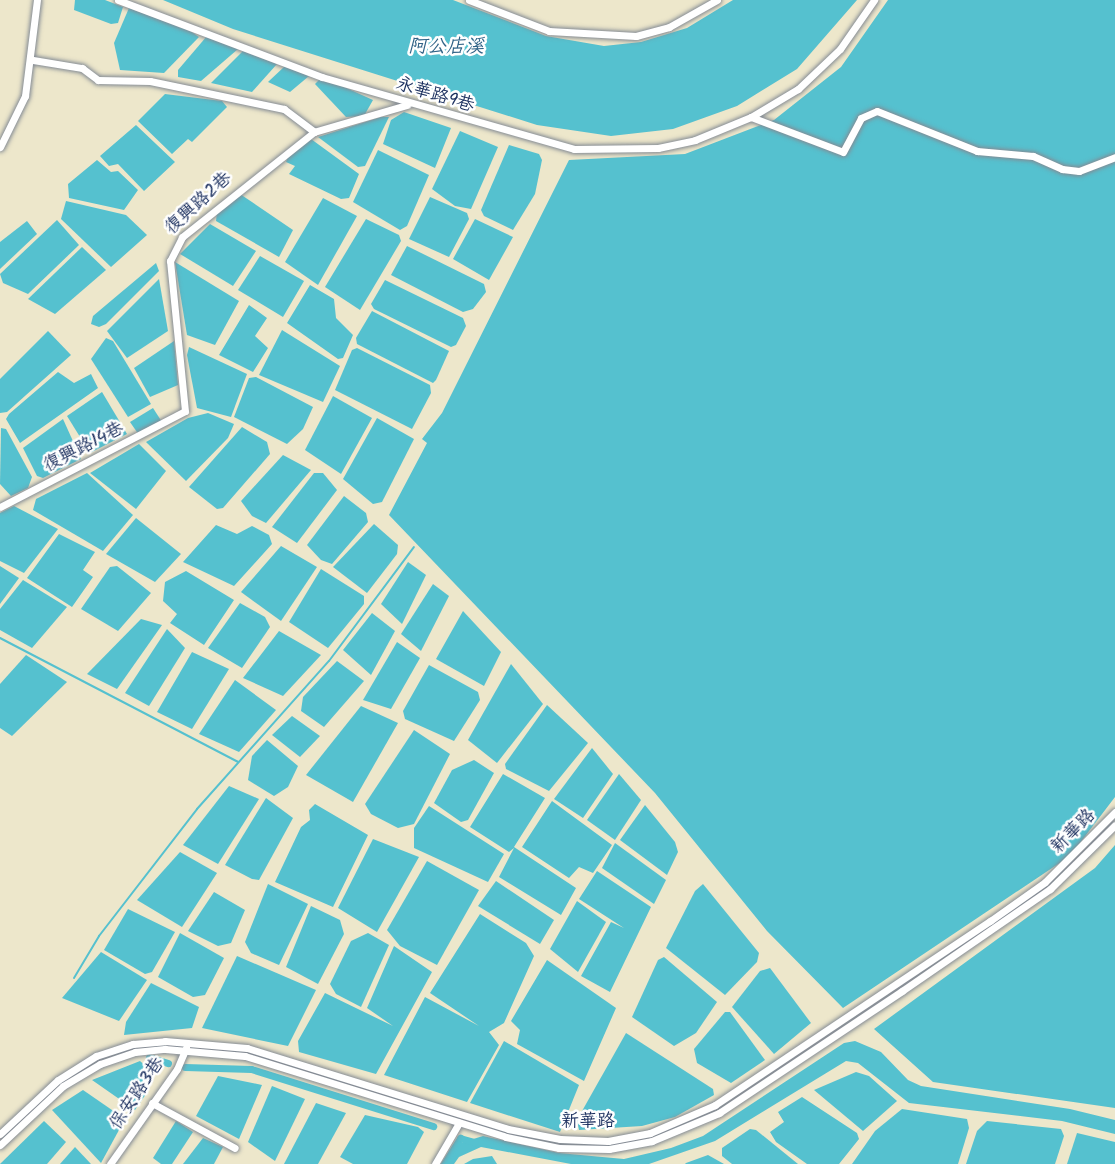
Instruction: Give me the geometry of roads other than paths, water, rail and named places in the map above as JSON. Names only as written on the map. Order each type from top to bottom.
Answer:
[{"type":"street","points":[[0,147],[25,96],[33,60],[37,0]]},
{"type":"street","name":"永華路9巷","points":[[118,0],[409,105],[573,149],[625,152],[695,140],[751,117],[798,89],[839,49],[874,0]]},
{"type":"street","points":[[469,0],[549,31],[636,36],[669,27],[717,0]]},
{"type":"street","points":[[33,60],[82,68],[98,80],[150,81],[284,109],[314,132]]},
{"type":"street","name":"復興路2巷","points":[[181,415],[186,405],[170,261],[174,245],[253,176],[314,132],[409,105]]},
{"type":"street","points":[[751,117],[843,152],[861,118],[877,111],[976,151],[1033,156],[1062,169],[1079,171],[1115,157]]},
{"type":"street","name":"復興路14巷","points":[[0,507],[181,415]]},
{"type":"street","name":"新華路","points":[[0,1134],[58,1080],[96,1056],[133,1044],[191,1041],[247,1048],[534,1134],[608,1140],[650,1132],[715,1105],[990,921],[1045,882],[1115,812]]},
{"type":"street","name":"新華路","points":[[0,1145],[63,1086],[100,1064],[135,1052],[184,1050],[245,1056],[459,1123],[559,1148],[609,1149],[684,1131],[719,1112],[1050,889],[1115,825]]},
{"type":"street","name":"保安路3巷","points":[[110,1164],[191,1041]]},
{"type":"street","points":[[152,1103],[235,1148]]},
{"type":"street","points":[[435,1164],[459,1123]]},
{"type":"water","points":[[75,0],[105,0],[123,7],[118,23],[111,24],[74,10]]},
{"type":"water","name":"阿公店溪","points":[[163,0],[453,0],[546,36],[604,46],[641,42],[687,28],[733,0],[857,0],[797,69],[737,106],[673,129],[611,136],[537,125],[233,29]]},
{"type":"water","points":[[888,0],[1115,0],[1115,797],[1070,856],[843,1008],[767,931],[655,793],[389,515],[427,443],[422,439],[442,413],[569,160],[685,154],[774,120],[841,67]]},
{"type":"water","points":[[129,8],[189,30],[199,37],[164,73],[120,70],[114,43]]},
{"type":"water","points":[[207,36],[238,49],[201,81],[178,77],[178,70]]},
{"type":"water","points":[[243,51],[277,64],[252,92],[211,83]]},
{"type":"water","points":[[285,66],[309,76],[290,92],[268,82]]},
{"type":"water","points":[[322,77],[373,100],[364,116],[346,117],[315,84]]},
{"type":"water","points":[[165,94],[222,101],[227,107],[192,142],[188,139],[172,154],[138,121]]},
{"type":"water","points":[[404,112],[451,128],[435,168],[383,144],[391,120]]},
{"type":"water","points":[[381,117],[389,117],[365,166],[358,167],[318,137]]},
{"type":"water","points":[[136,125],[175,162],[144,191],[118,164],[109,166],[100,156]]},
{"type":"water","points":[[460,131],[498,147],[471,209],[455,206],[432,189]]},
{"type":"water","points":[[311,139],[359,174],[349,198],[341,199],[289,174],[295,166],[286,162],[289,154]]},
{"type":"water","points":[[509,145],[539,154],[542,160],[535,194],[513,230],[484,216],[481,210]]},
{"type":"water","points":[[378,150],[429,175],[407,226],[400,230],[353,202]]},
{"type":"water","points":[[97,160],[111,172],[118,171],[138,190],[124,210],[69,198],[68,184]]},
{"type":"water","points":[[240,194],[293,230],[279,257],[216,221],[217,212]]},
{"type":"water","points":[[430,197],[467,213],[469,219],[449,257],[409,239]]},
{"type":"water","points":[[323,198],[357,216],[318,285],[285,262]]},
{"type":"water","points":[[66,201],[126,215],[147,235],[111,267],[61,219]]},
{"type":"water","points":[[366,219],[399,235],[401,241],[360,310],[325,287]]},
{"type":"water","points":[[475,219],[513,237],[489,280],[453,259]]},
{"type":"water","points":[[57,220],[79,245],[28,294],[3,283],[0,274]]},
{"type":"water","points":[[27,221],[37,234],[0,269],[0,242]]},
{"type":"water","points":[[210,224],[256,251],[233,286],[180,254]]},
{"type":"water","points":[[407,246],[484,284],[486,292],[473,309],[463,312],[391,275]]},
{"type":"water","points":[[82,247],[106,270],[55,314],[28,299]]},
{"type":"water","points":[[260,256],[304,281],[283,317],[238,290]]},
{"type":"water","points":[[175,262],[239,301],[215,345],[187,335]]},
{"type":"water","points":[[156,263],[159,271],[106,324],[99,327],[91,324],[93,316]]},
{"type":"water","points":[[159,279],[168,331],[127,358],[107,331]]},
{"type":"water","points":[[385,280],[463,318],[466,326],[456,345],[451,347],[374,309],[371,304]]},
{"type":"water","points":[[310,285],[334,299],[336,318],[353,335],[343,358],[338,359],[287,323]]},
{"type":"water","points":[[249,305],[267,318],[255,336],[268,348],[253,372],[219,355]]},
{"type":"water","points":[[372,311],[449,351],[433,383],[357,344],[356,338]]},
{"type":"water","points":[[282,330],[340,366],[323,402],[259,375]]},
{"type":"water","points":[[48,331],[71,355],[7,412],[0,413],[0,379]]},
{"type":"water","points":[[106,338],[113,341],[151,404],[128,417],[91,359]]},
{"type":"water","points":[[174,341],[178,385],[150,397],[134,368]]},
{"type":"water","points":[[189,347],[247,374],[231,417],[197,408],[187,355]]},
{"type":"water","points":[[357,348],[430,385],[431,393],[412,429],[335,390],[352,350]]},
{"type":"water","points":[[58,372],[74,383],[91,374],[98,388],[20,443],[6,419]]},
{"type":"water","points":[[256,377],[313,407],[303,429],[287,444],[234,417],[249,378]]},
{"type":"water","points":[[102,392],[127,434],[90,453],[67,416]]},
{"type":"water","points":[[333,396],[372,418],[341,474],[305,450]]},
{"type":"water","points":[[153,408],[162,422],[139,435],[130,422]]},
{"type":"water","points":[[208,413],[234,424],[228,438],[186,481],[146,442],[188,418]]},
{"type":"water","points":[[377,418],[414,439],[382,502],[373,504],[343,479]]},
{"type":"water","points":[[63,419],[81,459],[43,478],[37,476],[23,448]]},
{"type":"water","points":[[242,427],[267,442],[270,454],[223,508],[217,509],[189,487]]},
{"type":"water","points":[[1,428],[6,429],[32,477],[28,488],[11,496],[0,484]]},
{"type":"water","points":[[139,444],[166,471],[136,509],[90,473]]},
{"type":"water","points":[[283,455],[311,470],[266,523],[252,516],[241,501]]},
{"type":"water","points":[[87,473],[133,515],[103,551],[33,510],[36,499]]},
{"type":"water","points":[[314,473],[323,473],[337,490],[297,543],[272,527]]},
{"type":"water","points":[[344,496],[366,513],[368,522],[332,564],[321,560],[307,545]]},
{"type":"water","points":[[14,506],[58,529],[24,573],[0,561],[0,513]]},
{"type":"water","points":[[136,518],[181,554],[155,582],[106,554]]},
{"type":"water","points":[[374,524],[398,545],[397,554],[367,593],[333,567]]},
{"type":"water","points":[[216,525],[237,534],[252,526],[269,535],[272,544],[234,586],[183,562]]},
{"type":"water","points":[[59,534],[95,552],[83,570],[93,577],[72,607],[27,578]]},
{"type":"water","points":[[281,546],[317,567],[281,621],[241,592]]},
{"type":"water","points":[[408,562],[426,575],[402,624],[381,604]]},
{"type":"water","points":[[0,566],[19,578],[0,604]]},
{"type":"water","points":[[117,566],[151,593],[118,631],[81,609],[110,567]]},
{"type":"water","points":[[321,569],[364,596],[364,604],[328,648],[289,622]]},
{"type":"water","points":[[186,571],[234,600],[204,645],[170,623],[177,614],[163,601],[165,582]]},
{"type":"water","points":[[23,580],[67,607],[32,648],[0,630],[0,609]]},
{"type":"water","points":[[433,584],[449,596],[421,651],[401,634]]},
{"type":"water","points":[[240,603],[265,617],[270,627],[242,668],[208,648]]},
{"type":"water","points":[[463,611],[501,652],[484,686],[436,659]]},
{"type":"water","points":[[372,613],[395,631],[371,675],[343,650]]},
{"type":"water","points":[[141,619],[162,625],[117,689],[87,674]]},
{"type":"water","points":[[167,629],[185,648],[149,706],[125,693]]},
{"type":"water","points":[[279,631],[321,655],[283,696],[243,678]]},
{"type":"water","points":[[397,642],[420,658],[391,709],[363,700]]},
{"type":"water","points":[[192,652],[229,669],[192,729],[157,712]]},
{"type":"water","points":[[26,655],[67,682],[12,736],[0,728],[0,684]]},
{"type":"water","points":[[337,661],[364,681],[324,727],[301,711],[303,697]]},
{"type":"water","points":[[511,664],[543,704],[497,763],[468,740]]},
{"type":"water","points":[[429,665],[478,692],[480,700],[454,741],[405,719],[403,711]]},
{"type":"water","points":[[235,680],[276,710],[239,752],[199,734]]},
{"type":"water","points":[[547,705],[588,743],[549,791],[506,769],[505,764]]},
{"type":"water","points":[[361,706],[398,723],[353,802],[306,775]]},
{"type":"water","points":[[292,716],[320,736],[300,757],[272,735]]},
{"type":"water","points":[[414,730],[450,754],[414,824],[398,828],[371,814],[365,804]]},
{"type":"water","points":[[267,740],[298,766],[288,787],[274,796],[248,780],[252,756]]},
{"type":"water","points":[[592,748],[613,774],[583,818],[554,799]]},
{"type":"water","points":[[474,760],[494,773],[468,820],[461,822],[434,803],[452,770]]},
{"type":"water","points":[[503,774],[545,798],[514,847],[576,888],[561,915],[499,877],[514,848],[509,852],[470,827]]},
{"type":"water","points":[[619,774],[641,800],[615,840],[587,820]]},
{"type":"water","points":[[229,786],[259,799],[218,864],[183,845]]},
{"type":"water","points":[[266,798],[293,818],[259,880],[225,865]]},
{"type":"water","points":[[552,801],[612,845],[593,873],[579,867],[569,878],[522,847]]},
{"type":"water","points":[[315,804],[368,835],[333,907],[275,882],[301,827],[310,820],[309,810]]},
{"type":"water","points":[[645,805],[675,842],[678,852],[667,875],[620,840]]},
{"type":"water","points":[[429,806],[504,854],[488,882],[414,848],[414,828]]},
{"type":"water","points":[[373,839],[419,857],[377,932],[338,908]]},
{"type":"water","points":[[615,843],[666,880],[654,904],[602,868]]},
{"type":"water","points":[[1115,845],[1115,1108],[933,1082],[874,1029],[1095,868]]},
{"type":"water","points":[[180,852],[217,873],[182,927],[137,900]]},
{"type":"water","points":[[427,861],[479,890],[437,965],[400,946],[387,930]]},
{"type":"water","points":[[597,871],[651,907],[610,992],[581,976],[611,922],[624,928],[579,899]]},
{"type":"water","points":[[496,881],[554,920],[540,944],[478,906]]},
{"type":"water","points":[[268,884],[308,904],[279,965],[251,953],[245,942]]},
{"type":"water","points":[[703,884],[759,953],[757,962],[725,995],[666,948],[695,891]]},
{"type":"water","points":[[214,892],[245,910],[231,943],[218,946],[188,931]]},
{"type":"water","points":[[577,901],[606,922],[578,972],[550,949]]},
{"type":"water","points":[[311,906],[340,920],[344,934],[318,984],[286,967]]},
{"type":"water","points":[[128,909],[175,932],[152,972],[145,974],[104,950]]},
{"type":"water","points":[[480,914],[526,943],[534,956],[504,1023],[489,1032],[499,1045],[467,1102],[384,1075],[425,997],[479,1026],[430,993]]},
{"type":"water","points":[[180,933],[224,958],[205,995],[193,997],[158,977]]},
{"type":"water","points":[[368,933],[389,945],[361,1007],[336,994],[330,984],[351,941]]},
{"type":"water","points":[[394,946],[432,972],[376,1074],[299,1052],[298,1041],[325,993],[393,1026],[367,1008]]},
{"type":"water","points":[[101,952],[147,980],[119,1021],[62,998]]},
{"type":"water","points":[[237,956],[316,990],[288,1046],[202,1028]]},
{"type":"water","points":[[664,957],[717,1002],[696,1033],[674,1046],[632,1017],[658,960]]},
{"type":"water","points":[[547,960],[616,1008],[584,1081],[517,1044],[520,1030],[511,1021]]},
{"type":"water","points":[[770,968],[811,1023],[774,1054],[732,1007],[760,971]]},
{"type":"water","points":[[151,983],[199,1007],[192,1028],[124,1035],[126,1022]]},
{"type":"water","points":[[725,1012],[730,1012],[765,1060],[731,1083],[697,1063],[694,1049]]},
{"type":"water","points":[[626,1033],[713,1089],[714,1095],[675,1117],[642,1126],[579,1130],[577,1120]]},
{"type":"water","points":[[504,1041],[579,1085],[560,1132],[470,1103]]},
{"type":"water","points":[[855,1041],[881,1052],[908,1080],[921,1086],[1070,1109],[1115,1120],[1115,1134],[1062,1121],[909,1103],[858,1063],[846,1061],[715,1141],[649,1164],[571,1164],[481,1147],[459,1157],[454,1164],[441,1164],[457,1144],[483,1136],[559,1153],[624,1159],[671,1148],[703,1136],[844,1043]]},
{"type":"water","points":[[140,1061],[151,1071],[139,1086],[146,1094],[135,1110],[92,1080]]},
{"type":"water","points":[[856,1072],[869,1076],[897,1101],[863,1131],[814,1090]]},
{"type":"water","points":[[218,1076],[262,1085],[239,1139],[196,1116]]},
{"type":"water","points":[[272,1086],[305,1099],[275,1161],[248,1142]]},
{"type":"water","points":[[83,1090],[125,1119],[101,1163],[52,1110]]},
{"type":"water","points":[[802,1097],[857,1133],[859,1139],[839,1164],[807,1164],[776,1142],[770,1132],[784,1122],[778,1112]]},
{"type":"water","points":[[316,1103],[346,1113],[318,1164],[284,1164]]},
{"type":"water","points":[[902,1109],[967,1119],[969,1128],[958,1164],[852,1164],[875,1131]]},
{"type":"water","points":[[365,1115],[418,1127],[424,1132],[407,1164],[353,1164],[340,1157]]},
{"type":"water","points":[[44,1121],[66,1142],[47,1164],[0,1164]]},
{"type":"water","points":[[176,1121],[193,1132],[172,1164],[161,1164],[153,1158]]},
{"type":"water","points":[[987,1121],[1061,1129],[1064,1136],[1055,1164],[966,1164],[977,1131]]},
{"type":"water","points":[[750,1129],[756,1130],[798,1164],[732,1164],[722,1156],[722,1148]]},
{"type":"water","points":[[1077,1133],[1115,1142],[1115,1164],[1067,1164]]},
{"type":"water","points":[[203,1138],[223,1147],[214,1164],[183,1164]]},
{"type":"water","points":[[75,1147],[91,1164],[60,1164]]},
{"type":"water","points":[[708,1155],[724,1164],[685,1164],[686,1163]]},
{"type":"water","points":[[492,1156],[497,1164],[464,1164],[473,1159]]},
{"type":"waterway","points":[[74,978],[99,936],[197,809],[329,661],[414,547]]},
{"type":"waterway","points":[[0,638],[238,762]]},
{"type":"waterway","points":[[149,1057],[168,1063]]},
{"type":"waterway","points":[[185,1067],[251,1069],[433,1126]]},
{"type":"waterway","points":[[444,1164],[460,1138],[474,1142]]}]
